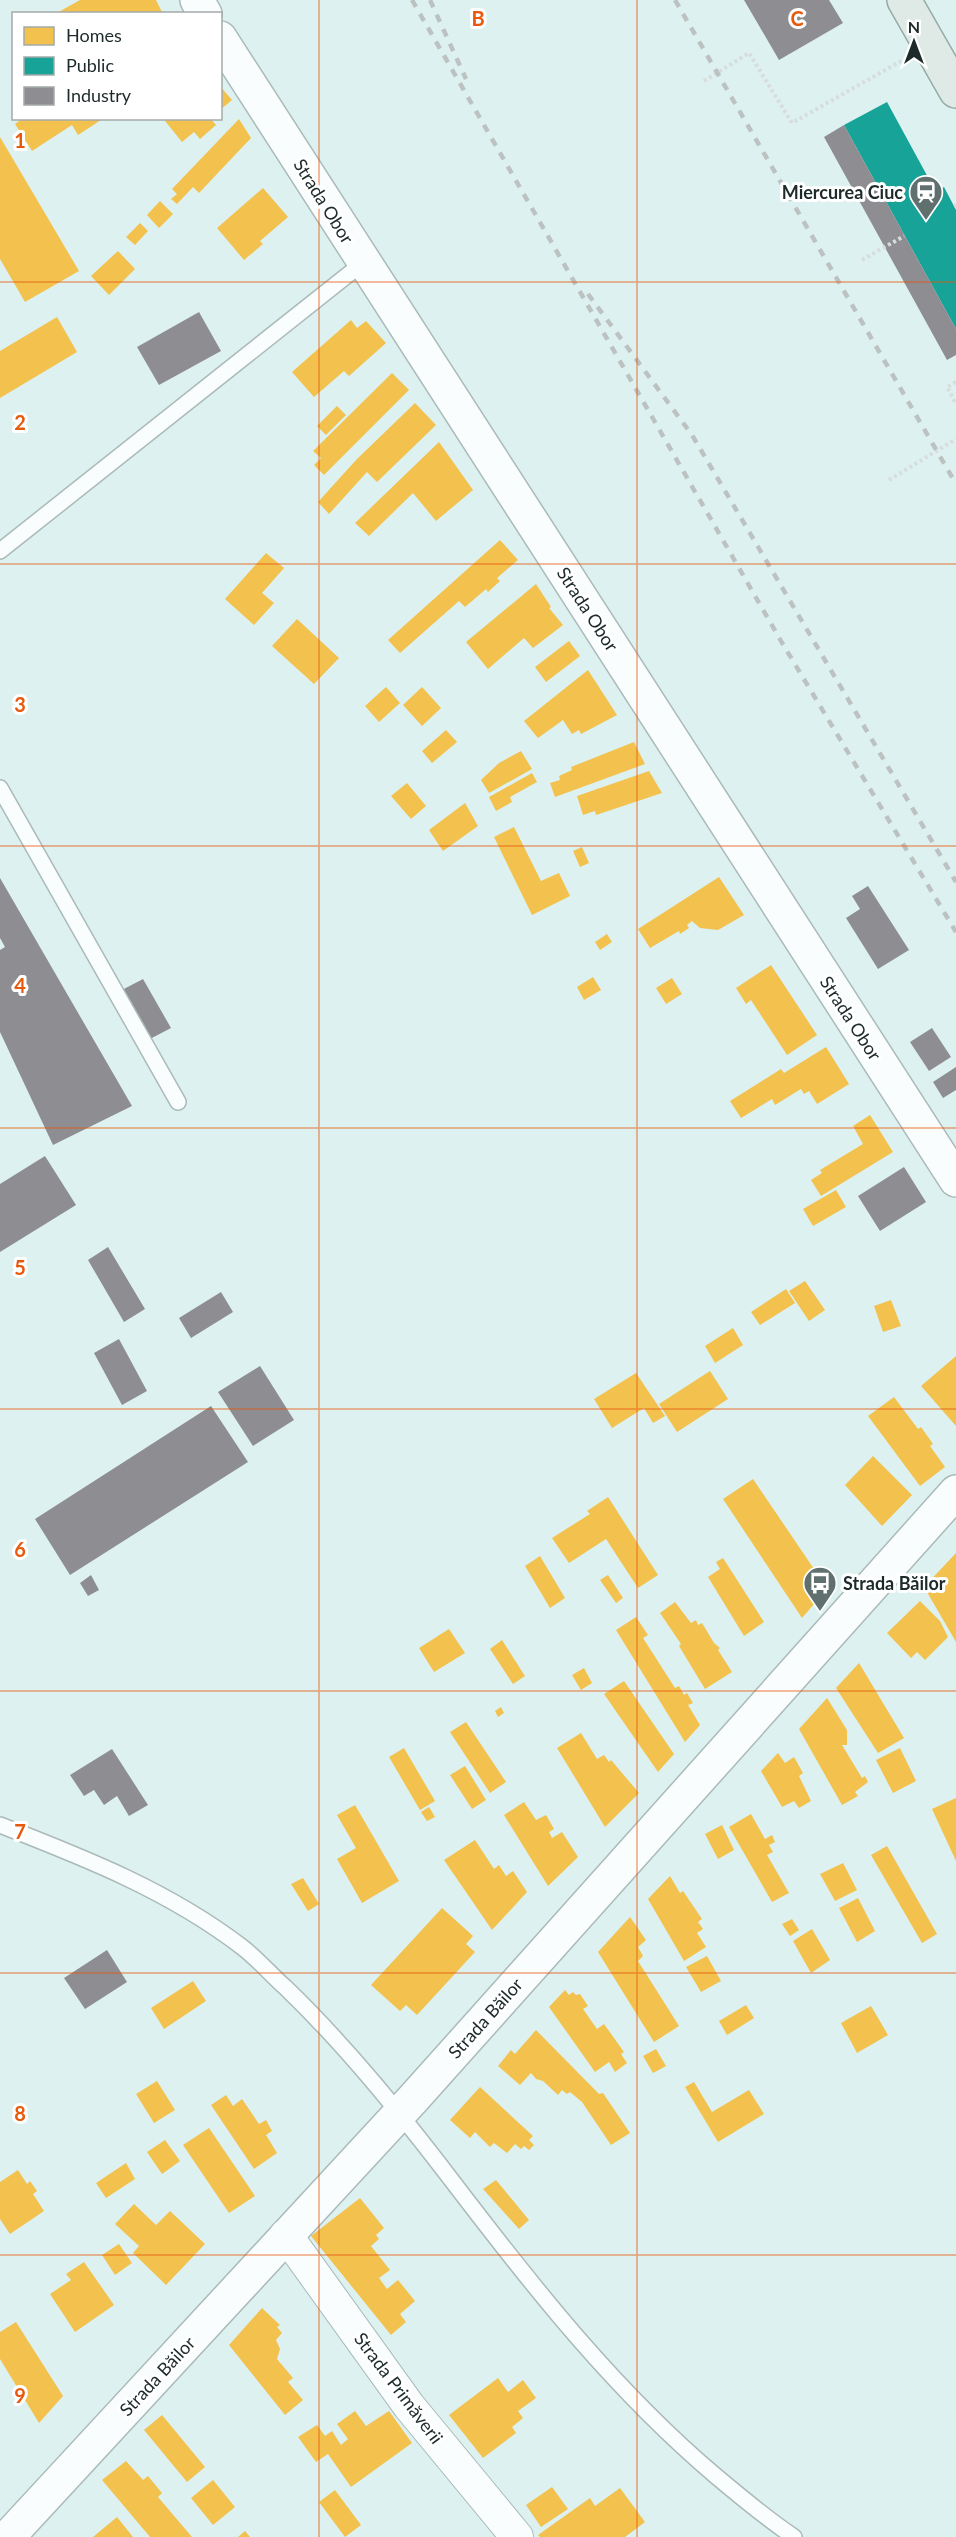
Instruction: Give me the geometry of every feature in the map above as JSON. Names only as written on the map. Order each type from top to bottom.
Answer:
[{"type":"main road","points":[[904,0],[956,91]]},
{"type":"street","name":"Strada Obor","points":[[222,41],[956,1180]]},
{"type":"street","name":"Strada Băilor","points":[[8,2537],[400,2113],[956,1492]]},
{"type":"street","name":"Strada Primăverii","points":[[286,2235],[409,2406],[516,2537]]},
{"type":"lane","points":[[0,551],[364,262]]},
{"type":"lane","points":[[0,788],[178,1102]]},
{"type":"lane","points":[[0,1825],[151,1888],[203,1919],[237,1943],[319,2020],[400,2113],[512,2260],[583,2346],[630,2396],[690,2454],[777,2526],[794,2537]]},
{"type":"path","points":[[704,81],[749,52],[792,123],[930,45]]},
{"type":"path","points":[[862,260],[904,236]]},
{"type":"path","points":[[956,382],[947,387],[956,404]]},
{"type":"path","points":[[889,480],[956,439]]},
{"type":"building: Homes","points":[[80,0],[156,0],[162,12],[59,12]]},
{"type":"building: Homes","points":[[222,88],[232,100],[222,108]]},
{"type":"building: Homes","points":[[239,119],[251,138],[199,193],[193,187],[177,204],[171,199],[177,194],[172,189]]},
{"type":"building: Homes","points":[[20,120],[101,120],[78,135],[72,125],[32,151],[15,124]]},
{"type":"building: Homes","points":[[212,120],[216,125],[200,139],[194,132],[182,142],[165,121]]},
{"type":"building: Homes","points":[[0,137],[79,271],[25,302],[0,259]]},
{"type":"building: Homes","points":[[263,188],[288,217],[260,241],[263,244],[244,260],[217,228]]},
{"type":"building: Homes","points":[[160,201],[173,214],[159,228],[147,215]]},
{"type":"building: Homes","points":[[140,223],[148,231],[135,245],[126,237]]},
{"type":"building: Homes","points":[[118,251],[135,269],[109,295],[91,276]]},
{"type":"building: Homes","points":[[57,317],[77,352],[0,398],[0,351]]},
{"type":"building: Homes","points":[[351,320],[357,328],[366,321],[386,343],[349,376],[344,371],[314,397],[292,372]]},
{"type":"building: Homes","points":[[392,373],[409,390],[324,475],[314,465],[321,458],[313,451]]},
{"type":"building: Homes","points":[[415,403],[436,425],[377,482],[367,472],[329,514],[318,502],[356,460]]},
{"type":"building: Homes","points":[[337,406],[346,415],[326,435],[317,426]]},
{"type":"building: Homes","points":[[439,442],[473,490],[436,521],[413,493],[369,536],[355,523]]},
{"type":"building: Homes","points":[[500,540],[518,560],[497,578],[500,581],[488,592],[486,589],[465,607],[459,601],[400,653],[388,640]]},
{"type":"building: Homes","points":[[266,553],[284,568],[262,593],[274,603],[254,625],[225,599]]},
{"type":"building: Homes","points":[[536,584],[551,607],[549,608],[563,625],[533,648],[524,638],[488,669],[466,642]]},
{"type":"building: Homes","points":[[297,619],[339,658],[314,684],[272,646]]},
{"type":"building: Homes","points":[[569,641],[580,656],[546,682],[535,667]]},
{"type":"building: Homes","points":[[588,670],[617,715],[581,734],[579,730],[572,734],[563,720],[538,738],[524,721]]},
{"type":"building: Homes","points":[[386,687],[400,703],[379,722],[365,706]]},
{"type":"building: Homes","points":[[422,687],[441,708],[422,726],[403,705]]},
{"type":"building: Homes","points":[[446,730],[457,742],[432,763],[422,751]]},
{"type":"building: Homes","points":[[634,742],[645,764],[555,797],[550,783],[560,780],[559,776],[572,770],[571,767]]},
{"type":"building: Homes","points":[[521,751],[532,769],[489,793],[481,780],[499,763]]},
{"type":"building: Homes","points":[[649,771],[662,793],[596,815],[595,811],[583,815],[577,796]]},
{"type":"building: Homes","points":[[532,773],[537,782],[510,797],[512,802],[496,811],[489,797]]},
{"type":"building: Homes","points":[[407,783],[426,806],[411,819],[391,796]]},
{"type":"building: Homes","points":[[465,803],[478,826],[443,851],[429,830]]},
{"type":"building: Homes","points":[[514,827],[541,881],[559,873],[570,896],[532,915],[494,837]]},
{"type":"building: Homes","points":[[582,847],[589,863],[580,867],[573,851]]},
{"type":"building: Homes","points":[[719,877],[744,915],[718,930],[700,928],[692,921],[687,925],[689,928],[680,934],[679,931],[650,948],[638,929]]},
{"type":"building: Homes","points":[[607,934],[612,942],[600,950],[595,942]]},
{"type":"building: Homes","points":[[771,965],[817,1035],[787,1055],[751,1000],[746,1004],[736,988]]},
{"type":"building: Homes","points":[[593,977],[601,990],[584,1000],[577,987]]},
{"type":"building: Homes","points":[[672,978],[682,994],[666,1004],[656,988]]},
{"type":"building: Homes","points":[[826,1047],[849,1084],[817,1104],[809,1091],[804,1094],[801,1089],[775,1105],[772,1099],[741,1118],[730,1101],[781,1069],[784,1073]]},
{"type":"building: Homes","points":[[870,1115],[893,1152],[821,1196],[811,1180],[822,1173],[820,1170],[863,1144],[853,1126]]},
{"type":"building: Homes","points":[[836,1190],[846,1207],[813,1226],[803,1209]]},
{"type":"building: Homes","points":[[805,1281],[825,1310],[809,1321],[789,1291]]},
{"type":"building: Homes","points":[[786,1289],[795,1303],[760,1325],[751,1312]]},
{"type":"building: Homes","points":[[891,1300],[901,1326],[883,1332],[874,1306]]},
{"type":"building: Homes","points":[[733,1328],[743,1345],[715,1363],[705,1346]]},
{"type":"building: Homes","points":[[956,1356],[956,1426],[921,1386]]},
{"type":"building: Homes","points":[[710,1371],[728,1399],[677,1432],[659,1404]]},
{"type":"building: Homes","points":[[636,1373],[665,1416],[653,1423],[644,1408],[612,1428],[594,1399]]},
{"type":"building: Homes","points":[[894,1397],[918,1429],[921,1427],[933,1444],[930,1446],[945,1467],[920,1486],[868,1416]]},
{"type":"building: Homes","points":[[873,1456],[912,1495],[882,1526],[845,1485]]},
{"type":"building: Homes","points":[[753,1479],[814,1569],[819,1566],[834,1590],[825,1600],[821,1596],[802,1618],[723,1499]]},
{"type":"building: Homes","points":[[608,1497],[658,1575],[638,1588],[606,1539],[569,1563],[552,1538],[590,1514],[587,1511]]},
{"type":"building: Homes","points":[[956,1553],[956,1642],[924,1587]]},
{"type":"building: Homes","points":[[540,1556],[565,1598],[550,1608],[525,1566]]},
{"type":"building: Homes","points":[[723,1558],[764,1622],[744,1636],[708,1577],[720,1569],[716,1562]]},
{"type":"building: Homes","points":[[608,1575],[623,1598],[616,1603],[600,1580]]},
{"type":"building: Homes","points":[[920,1601],[940,1621],[948,1637],[925,1660],[917,1652],[911,1658],[887,1633]]},
{"type":"building: Homes","points":[[675,1602],[691,1623],[696,1620],[698,1625],[702,1623],[714,1643],[720,1648],[718,1650],[732,1672],[705,1689],[679,1646],[681,1644],[660,1613]]},
{"type":"building: Homes","points":[[636,1617],[648,1635],[643,1638],[675,1688],[679,1686],[684,1695],[687,1693],[693,1703],[688,1705],[700,1725],[685,1742],[616,1630]]},
{"type":"building: Homes","points":[[449,1629],[465,1653],[434,1672],[419,1648]]},
{"type":"building: Homes","points":[[502,1640],[525,1676],[513,1684],[490,1649]]},
{"type":"building: Homes","points":[[859,1663],[904,1738],[878,1753],[836,1688]]},
{"type":"building: Homes","points":[[584,1668],[592,1683],[581,1690],[572,1675]]},
{"type":"building: Homes","points":[[624,1681],[674,1754],[658,1772],[604,1694]]},
{"type":"building: Homes","points":[[827,1698],[847,1730],[847,1745],[842,1745],[862,1778],[865,1776],[868,1782],[855,1792],[858,1796],[842,1805],[799,1729]]},
{"type":"building: Homes","points":[[501,1707],[504,1713],[498,1717],[495,1711]]},
{"type":"building: Homes","points":[[466,1722],[506,1782],[490,1793],[450,1732]]},
{"type":"building: Homes","points":[[581,1733],[597,1759],[604,1755],[609,1762],[611,1760],[639,1793],[605,1827],[557,1748]]},
{"type":"building: Homes","points":[[404,1748],[435,1801],[420,1810],[389,1757]]},
{"type":"building: Homes","points":[[900,1748],[916,1781],[893,1793],[876,1760]]},
{"type":"building: Homes","points":[[778,1753],[785,1763],[794,1757],[803,1773],[799,1776],[811,1801],[799,1808],[794,1801],[782,1807],[761,1771]]},
{"type":"building: Homes","points":[[465,1766],[486,1800],[472,1809],[450,1775]]},
{"type":"building: Homes","points":[[956,1798],[956,1861],[932,1809]]},
{"type":"building: Homes","points":[[524,1802],[536,1820],[546,1815],[554,1829],[549,1832],[552,1838],[562,1832],[578,1857],[548,1886],[504,1815]]},
{"type":"building: Homes","points":[[355,1805],[399,1881],[362,1903],[337,1859],[356,1848],[337,1815]]},
{"type":"building: Homes","points":[[429,1807],[435,1817],[427,1821],[421,1812]]},
{"type":"building: Homes","points":[[751,1814],[765,1839],[772,1835],[775,1842],[769,1845],[773,1852],[767,1855],[789,1893],[772,1902],[729,1827]]},
{"type":"building: Homes","points":[[722,1825],[734,1850],[718,1859],[705,1834]]},
{"type":"building: Homes","points":[[475,1840],[494,1869],[499,1865],[506,1876],[513,1871],[527,1892],[492,1930],[444,1860]]},
{"type":"building: Homes","points":[[887,1846],[937,1934],[922,1943],[871,1855]]},
{"type":"building: Homes","points":[[843,1863],[857,1890],[835,1901],[820,1874]]},
{"type":"building: Homes","points":[[670,1876],[680,1893],[683,1891],[702,1919],[698,1922],[703,1929],[697,1933],[706,1947],[684,1961],[648,1899]]},
{"type":"building: Homes","points":[[303,1878],[319,1904],[308,1911],[291,1884]]},
{"type":"building: Homes","points":[[858,1898],[875,1931],[857,1942],[839,1908]]},
{"type":"building: Homes","points":[[442,1908],[473,1936],[466,1944],[475,1952],[417,2015],[406,2005],[400,2011],[371,1985]]},
{"type":"building: Homes","points":[[630,1917],[646,1940],[638,1947],[643,1956],[638,1961],[679,2026],[654,2042],[598,1952]]},
{"type":"building: Homes","points":[[792,1919],[799,1930],[790,1936],[782,1924]]},
{"type":"building: Homes","points":[[812,1929],[830,1960],[811,1973],[793,1941]]},
{"type":"building: Homes","points":[[707,1956],[721,1981],[701,1992],[686,1967]]},
{"type":"building: Homes","points":[[193,1981],[206,2001],[164,2029],[151,2008]]},
{"type":"building: Homes","points":[[565,1990],[569,1995],[573,1992],[576,1995],[580,1994],[588,2006],[583,2009],[597,2029],[604,2024],[624,2052],[621,2054],[627,2063],[615,2072],[609,2062],[595,2072],[549,2007]]},
{"type":"building: Homes","points":[[746,2005],[754,2018],[727,2035],[719,2021]]},
{"type":"building: Homes","points":[[871,2006],[888,2035],[857,2053],[841,2023]]},
{"type":"building: Homes","points":[[536,2030],[599,2094],[603,2093],[630,2133],[611,2145],[582,2102],[570,2092],[567,2094],[562,2090],[558,2095],[531,2073],[520,2085],[498,2066],[511,2050],[515,2054]]},
{"type":"building: Homes","points":[[656,2049],[666,2066],[653,2073],[643,2056]]},
{"type":"building: Homes","points":[[157,2081],[175,2110],[154,2123],[136,2094]]},
{"type":"building: Homes","points":[[694,2082],[712,2112],[749,2090],[764,2114],[718,2142],[685,2087]]},
{"type":"building: Homes","points":[[480,2087],[533,2136],[529,2140],[534,2145],[529,2150],[524,2146],[521,2149],[515,2144],[507,2153],[494,2143],[490,2147],[475,2132],[470,2138],[450,2120]]},
{"type":"building: Homes","points":[[226,2095],[233,2106],[242,2099],[259,2124],[266,2120],[272,2131],[266,2135],[277,2153],[254,2169],[211,2105]]},
{"type":"building: Homes","points":[[209,2128],[255,2196],[229,2213],[183,2145]]},
{"type":"building: Homes","points":[[165,2140],[180,2161],[162,2174],[147,2152]]},
{"type":"building: Homes","points":[[126,2163],[135,2179],[106,2198],[96,2183]]},
{"type":"building: Homes","points":[[18,2170],[27,2184],[30,2181],[37,2191],[33,2194],[44,2211],[10,2234],[0,2219],[0,2182]]},
{"type":"building: Homes","points":[[496,2180],[529,2220],[519,2229],[483,2189]]},
{"type":"building: Homes","points":[[360,2198],[384,2228],[376,2235],[379,2239],[371,2246],[390,2270],[379,2278],[387,2289],[398,2280],[415,2301],[400,2314],[406,2322],[391,2335],[311,2236]]},
{"type":"building: Homes","points":[[134,2204],[156,2225],[170,2211],[205,2244],[166,2285],[133,2253],[139,2246],[115,2224]]},
{"type":"building: Homes","points":[[119,2244],[132,2263],[115,2275],[102,2255]]},
{"type":"building: Homes","points":[[84,2262],[114,2305],[75,2332],[50,2294],[71,2280],[66,2274]]},
{"type":"building: Homes","points":[[262,2308],[280,2325],[277,2327],[282,2333],[276,2340],[280,2349],[277,2359],[293,2378],[288,2382],[303,2400],[285,2415],[229,2345]]},
{"type":"building: Homes","points":[[16,2322],[63,2396],[39,2423],[0,2359],[0,2332]]},
{"type":"building: Homes","points":[[498,2378],[508,2392],[523,2380],[536,2398],[518,2411],[523,2418],[512,2427],[516,2433],[483,2458],[449,2415]]},
{"type":"building: Homes","points":[[355,2411],[366,2426],[389,2411],[412,2443],[351,2487],[328,2454],[316,2462],[298,2437],[317,2425],[325,2436],[332,2431],[341,2445],[348,2439],[337,2424]]},
{"type":"building: Homes","points":[[162,2415],[205,2467],[187,2482],[144,2430]]},
{"type":"building: Homes","points":[[126,2461],[143,2480],[148,2476],[162,2493],[158,2497],[192,2537],[150,2537],[102,2480]]},
{"type":"building: Homes","points":[[213,2480],[235,2507],[213,2525],[191,2498]]},
{"type":"building: Homes","points":[[552,2487],[568,2509],[541,2527],[526,2505]]},
{"type":"building: Homes","points":[[620,2488],[645,2522],[625,2537],[540,2537],[538,2535],[590,2498],[595,2506]]},
{"type":"building: Homes","points":[[335,2490],[361,2525],[345,2537],[319,2502]]},
{"type":"building: Homes","points":[[117,2517],[133,2537],[93,2537]]},
{"type":"building: Homes","points":[[245,2531],[250,2537],[238,2537]]},
{"type":"building: Public","name":"Miercurea Ciuc","points":[[887,102],[936,192],[944,187],[956,210],[956,329],[844,125]]},
{"type":"building: Industry","points":[[744,0],[829,0],[843,23],[779,60]]},
{"type":"building: Industry","points":[[844,125],[956,329],[956,355],[947,360],[824,137]]},
{"type":"building: Industry","points":[[199,312],[221,351],[159,385],[137,347]]},
{"type":"building: Industry","points":[[0,878],[132,1106],[53,1145],[0,1032],[0,950],[5,947],[0,938]]},
{"type":"building: Industry","points":[[868,886],[909,950],[878,969],[846,918],[860,909],[852,896]]},
{"type":"building: Industry","points":[[143,979],[171,1028],[148,1040],[120,991]]},
{"type":"building: Industry","points":[[932,1028],[951,1057],[929,1071],[910,1042]]},
{"type":"building: Industry","points":[[956,1067],[956,1090],[943,1098],[933,1082]]},
{"type":"building: Industry","points":[[45,1156],[76,1205],[0,1252],[0,1184]]},
{"type":"building: Industry","points":[[904,1167],[926,1202],[880,1231],[858,1196]]},
{"type":"building: Industry","points":[[108,1247],[145,1309],[124,1322],[88,1260]]},
{"type":"building: Industry","points":[[221,1292],[233,1312],[191,1338],[179,1318]]},
{"type":"building: Industry","points":[[119,1339],[147,1391],[122,1405],[94,1353]]},
{"type":"building: Industry","points":[[260,1366],[294,1420],[253,1446],[218,1392]]},
{"type":"building: Industry","points":[[211,1406],[248,1462],[70,1575],[35,1519]]},
{"type":"building: Industry","points":[[91,1575],[99,1590],[88,1596],[80,1583]]},
{"type":"building: Industry","points":[[112,1749],[148,1805],[129,1816],[117,1796],[104,1805],[94,1790],[84,1796],[70,1775]]},
{"type":"building: Industry","points":[[107,1950],[127,1982],[85,2009],[64,1978]]},
{"type":"railway","points":[[412,0],[781,641],[956,932]]},
{"type":"railway","points":[[430,0],[466,79]]},
{"type":"railway","points":[[675,0],[956,484]]},
{"type":"railway","points":[[588,294],[692,435],[956,882]]},
{"type":"place","name":"Miercurea Ciuc","points":[[926,221]]},
{"type":"place","name":"Strada Băilor","points":[[820,1612]]}]
